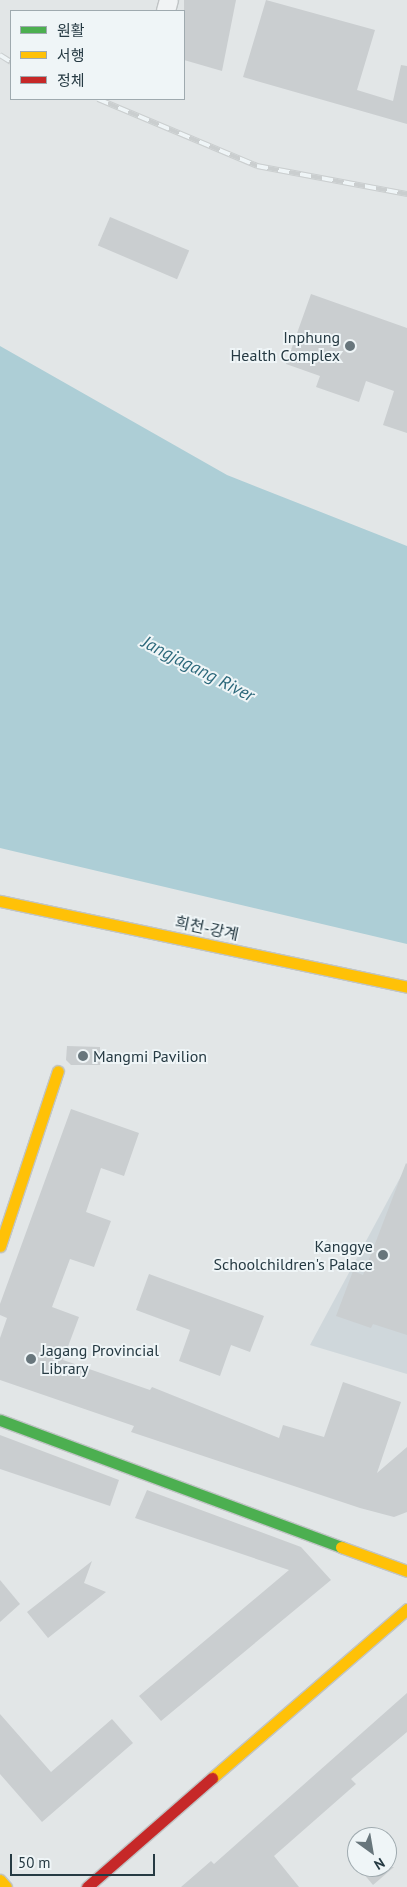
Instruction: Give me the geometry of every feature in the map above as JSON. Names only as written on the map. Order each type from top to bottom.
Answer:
[{"type":"main road","name":"희천-강계","points":[[0,901],[407,987]]},
{"type":"main road","points":[[0,1246],[58,1071]]},
{"type":"main road","points":[[0,1420],[407,1571]]},
{"type":"main road","points":[[87,1887],[407,1609]]},
{"type":"main road","points":[[0,1880],[6,1887]]},
{"type":"shaded area","name":"Kanggye Schoolchildren's Palace","points":[[407,1165],[407,1374],[310,1345]]},
{"type":"water","name":"Jangjagang River","points":[[0,346],[227,475],[407,546],[407,944],[0,848]]},
{"type":"building","points":[[184,0],[236,0],[222,71],[185,60]]},
{"type":"building","points":[[266,0],[375,30],[357,90],[393,101],[401,65],[407,66],[407,124],[243,77]]},
{"type":"building","points":[[110,217],[189,251],[177,279],[98,246]]},
{"type":"building","name":"Inphung Health Complex","points":[[311,294],[407,328],[407,433],[383,425],[394,391],[366,381],[359,402],[316,387],[320,376],[286,364]]},
{"type":"building","name":"Mangmi Pavilion","points":[[67,1046],[100,1047],[100,1065],[71,1065],[66,1060]]},
{"type":"building","points":[[71,1109],[139,1133],[124,1176],[101,1168],[86,1212],[111,1221],[94,1267],[70,1259],[52,1307],[79,1317],[63,1360],[150,1390],[152,1387],[279,1438],[283,1425],[324,1437],[343,1382],[401,1402],[377,1473],[407,1447],[407,1512],[394,1517],[360,1508],[131,1432],[134,1426],[0,1380],[0,1338],[7,1318],[0,1315],[0,1304]]},
{"type":"building","points":[[406,1163],[407,1335],[373,1324],[371,1328],[336,1316],[353,1271],[363,1275]]},
{"type":"building","points":[[149,1274],[264,1316],[250,1352],[231,1345],[220,1376],[179,1361],[190,1330],[136,1310]]},
{"type":"building","points":[[0,1435],[119,1480],[110,1506],[0,1469]]},
{"type":"building","points":[[147,1490],[301,1547],[331,1580],[161,1721],[139,1696],[289,1570],[135,1518]]},
{"type":"building","points":[[92,1561],[84,1583],[106,1592],[48,1638],[27,1612]]},
{"type":"building","points":[[0,1580],[20,1604],[0,1622]]},
{"type":"building","points":[[407,1693],[407,1732],[351,1779],[356,1784],[274,1856],[299,1887],[181,1887],[211,1861],[214,1864]]},
{"type":"building","points":[[0,1714],[51,1772],[112,1719],[133,1743],[42,1822],[0,1774]]},
{"type":"building","points":[[366,1877],[382,1877],[373,1885]]},
{"type":"railway","points":[[0,55],[10,61]]},
{"type":"railway","points":[[100,100],[257,166],[407,194]]},
{"type":"traffic: fast","points":[[0,1420],[341,1547]]},
{"type":"traffic: slow","points":[[0,901],[407,987]]},
{"type":"traffic: slow","points":[[0,1246],[58,1071]]},
{"type":"traffic: slow","points":[[341,1547],[407,1571]]},
{"type":"traffic: slow","points":[[212,1778],[407,1609]]},
{"type":"traffic: slow","points":[[0,1880],[6,1887]]},
{"type":"traffic: jam","points":[[87,1887],[212,1778]]},
{"type":"place","name":"Inphung Health Complex","points":[[350,346]]},
{"type":"place","name":"Mangmi Pavilion","points":[[83,1056]]},
{"type":"place","name":"Kanggye Schoolchildren's Palace","points":[[383,1255]]},
{"type":"place","name":"Jagang Provincial Library","points":[[31,1359]]}]
